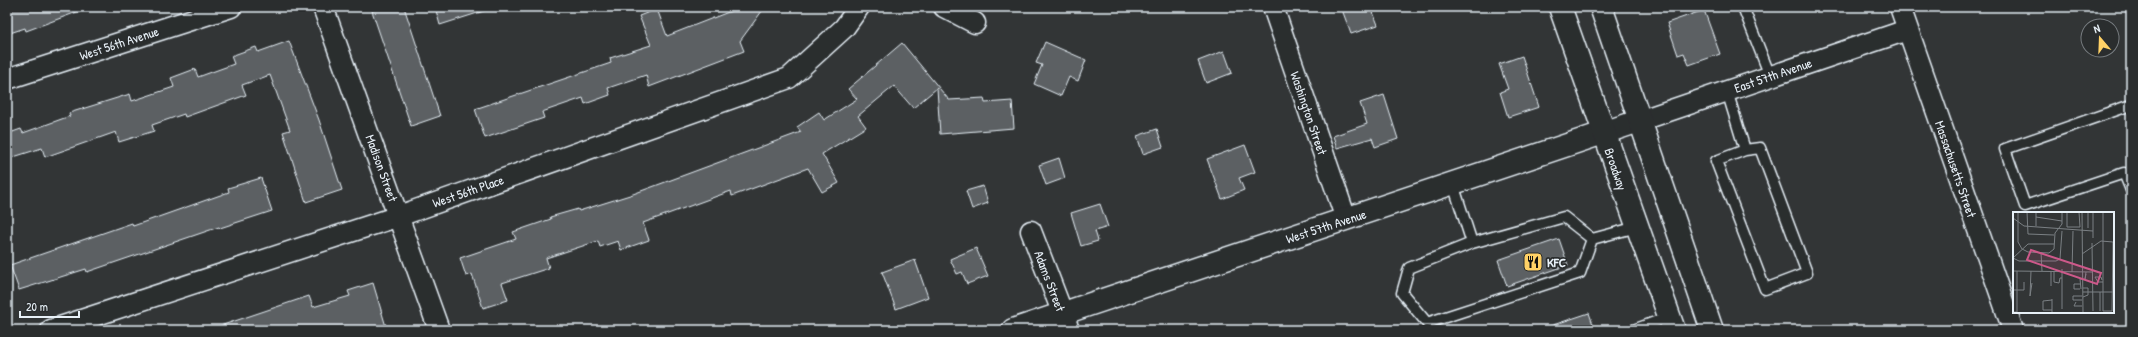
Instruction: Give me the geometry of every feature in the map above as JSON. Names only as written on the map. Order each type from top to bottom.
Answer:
[{"type":"main road","name":"Broadway","points":[[1560,7],[1636,227],[1671,323]]},
{"type":"main road","points":[[1601,7],[1712,330]]},
{"type":"main road","name":"West 57th Avenue","points":[[1013,330],[1066,322],[1346,219],[1639,121]]},
{"type":"street","name":"West 56th Avenue","points":[[7,79],[231,7]]},
{"type":"street","name":"Madison Street","points":[[323,7],[439,330]]},
{"type":"street","name":"West 56th Place","points":[[51,330],[399,216],[788,78],[844,28],[859,7]]},
{"type":"street","points":[[944,7],[975,23]]},
{"type":"street","name":"Washington Street","points":[[1273,7],[1346,219]]},
{"type":"street","name":"Massachusetts Street","points":[[1900,7],[2013,330]]},
{"type":"street","name":"East 57th Avenue","points":[[1639,121],[1907,30]]},
{"type":"street","name":"Adams Street","points":[[1031,231],[1066,322]]},
{"type":"lane","points":[[1743,7],[1770,76]]},
{"type":"lane","points":[[1727,91],[1745,150]]},
{"type":"lane","points":[[2131,105],[2006,149],[2024,206],[2124,173],[2131,190]]},
{"type":"lane","points":[[1760,148],[1807,273],[1765,289],[1716,161],[1745,150],[1760,148]]},
{"type":"lane","points":[[1453,184],[1472,243]]},
{"type":"lane","points":[[1564,217],[1592,239],[1580,273],[1427,323],[1402,293],[1409,268],[1472,243],[1564,217]]},
{"type":"lane","points":[[1592,239],[1636,227]]},
{"type":"lane","points":[[1633,330],[1671,323]]},
{"type":"building","points":[[7,7],[85,7],[85,9],[26,31],[25,28],[7,34]]},
{"type":"building","points":[[385,7],[404,7],[440,116],[411,126],[372,11]]},
{"type":"building","points":[[435,7],[487,7],[487,10],[440,25]]},
{"type":"building","points":[[734,7],[765,7],[740,41],[744,51],[649,87],[646,75],[608,88],[610,95],[585,104],[583,98],[542,112],[544,118],[485,138],[475,109],[611,63],[610,58],[651,45],[639,16],[657,9],[667,36],[731,11]]},
{"type":"building","points":[[1341,7],[1371,7],[1378,25],[1351,34]]},
{"type":"building","points":[[1704,10],[1720,54],[1689,65],[1684,53],[1678,55],[1667,23]]},
{"type":"building","points":[[289,41],[319,120],[342,190],[306,202],[283,132],[290,130],[270,75],[242,85],[246,95],[185,117],[184,114],[152,125],[154,131],[119,142],[116,132],[45,157],[42,148],[7,159],[7,134],[21,129],[23,133],[70,116],[69,113],[130,94],[132,101],[174,87],[171,78],[195,69],[198,77],[234,64],[231,56],[256,47],[258,52]]},
{"type":"building","points":[[1045,42],[1086,60],[1078,81],[1069,77],[1061,96],[1034,84],[1042,65],[1036,63]]},
{"type":"building","points":[[902,43],[949,100],[984,98],[985,103],[1012,101],[1014,128],[940,134],[937,88],[913,108],[894,86],[858,116],[866,127],[822,154],[839,183],[822,192],[808,168],[732,196],[731,191],[643,223],[649,240],[621,250],[618,241],[600,247],[598,241],[546,258],[549,268],[502,283],[508,300],[483,308],[472,274],[466,276],[460,258],[516,239],[513,232],[551,219],[550,217],[578,209],[579,211],[633,194],[801,132],[797,127],[819,112],[824,120],[857,99],[848,89]]},
{"type":"building","points":[[1224,51],[1232,73],[1206,83],[1198,61]]},
{"type":"building","points":[[1522,56],[1539,107],[1508,117],[1500,92],[1508,89],[1499,64]]},
{"type":"building","points":[[1384,95],[1398,139],[1375,147],[1372,138],[1337,148],[1333,136],[1367,124],[1360,103]]},
{"type":"building","points":[[1157,129],[1163,147],[1143,154],[1137,136]]},
{"type":"building","points":[[1245,145],[1255,172],[1239,178],[1244,190],[1222,199],[1207,159]]},
{"type":"building","points":[[1059,158],[1065,178],[1046,185],[1039,165]]},
{"type":"building","points":[[261,178],[272,211],[220,228],[219,227],[87,272],[86,269],[19,290],[10,265],[132,223],[133,226],[229,192],[228,188]]},
{"type":"building","points":[[983,186],[988,203],[972,209],[966,191]]},
{"type":"building","points":[[1100,204],[1108,227],[1095,231],[1098,241],[1081,246],[1071,213]]},
{"type":"building","name":"KFC","points":[[1559,239],[1568,265],[1507,286],[1498,260]]},
{"type":"building","points":[[976,248],[988,276],[967,284],[962,272],[957,274],[950,259]]},
{"type":"building","points":[[915,260],[928,297],[896,309],[882,272]]},
{"type":"building","points":[[373,283],[387,330],[217,330],[217,327],[309,296],[313,307],[350,296],[348,291]]},
{"type":"building","points":[[1589,313],[1595,330],[1547,330],[1547,327]]},
{"type":"place","name":"KFC","points":[[1533,262]]}]
